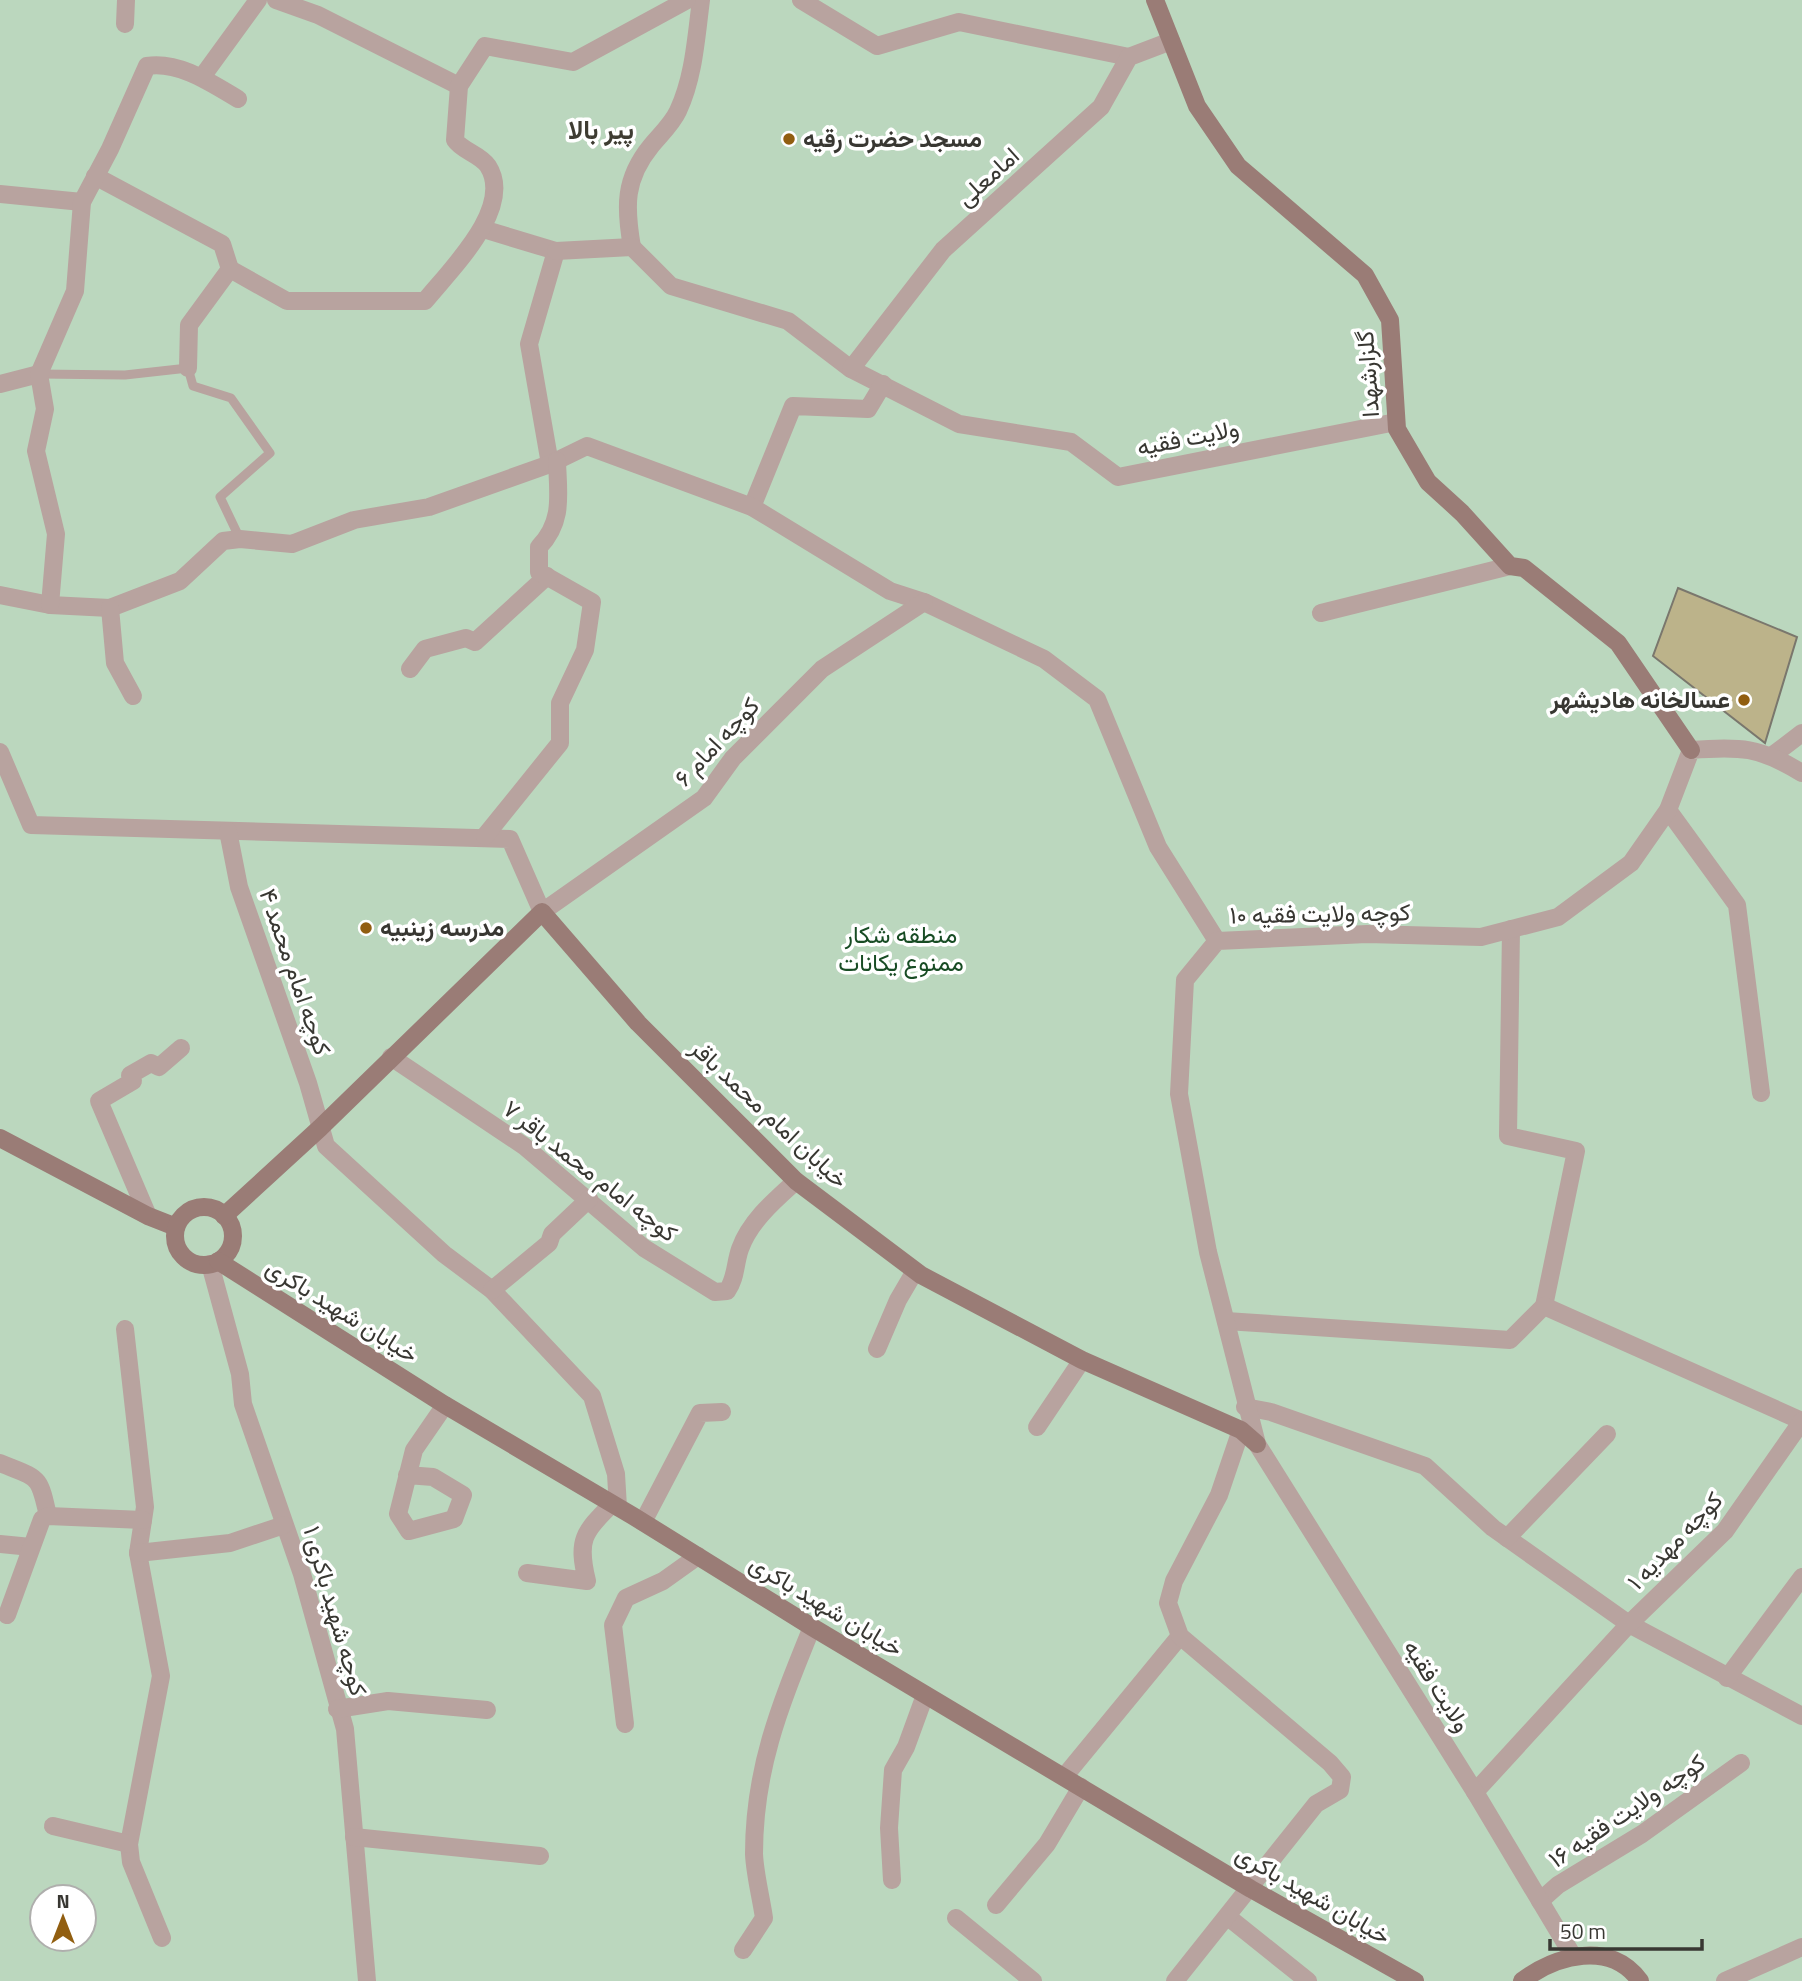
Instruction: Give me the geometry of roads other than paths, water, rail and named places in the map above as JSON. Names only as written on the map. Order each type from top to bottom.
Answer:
[{"type":"main road","name":"گلزارشهدا","points":[[1155,0],[1197,106],[1238,166],[1365,275],[1390,320],[1397,429],[1428,482],[1462,513],[1510,566],[1524,568],[1618,643],[1691,750]]},
{"type":"main road","points":[[224,1216],[320,1128],[542,912]]},
{"type":"main road","name":"خیابان امام محمد باقر","points":[[542,912],[638,1023],[796,1181],[915,1270],[1082,1360],[1241,1430],[1257,1444]]},
{"type":"main road","points":[[0,1138],[148,1216],[176,1227]]},
{"type":"main road","points":[[203,1207],[224,1216],[231,1227],[232,1240],[228,1252],[214,1263],[194,1264],[182,1256],[175,1242],[176,1227],[192,1210],[203,1207]]},
{"type":"main road","name":"خیابان شهید باکری","points":[[214,1263],[445,1405],[643,1522],[812,1628],[1399,1976],[1415,1981]]},
{"type":"main road","points":[[1522,1981],[1541,1966],[1573,1956],[1613,1959],[1633,1970],[1640,1981]]},
{"type":"street","points":[[125,0],[125,24]]},
{"type":"street","points":[[202,78],[258,0]]},
{"type":"street","points":[[276,0],[322,8],[459,86]]},
{"type":"street","points":[[95,177],[222,244],[230,269],[287,301],[425,301],[483,229],[495,182],[488,165],[458,145],[455,140],[459,86],[485,46],[573,62],[687,0]]},
{"type":"street","points":[[483,229],[556,251],[632,247],[627,208],[629,182],[643,156],[676,114],[689,83],[701,0]]},
{"type":"street","points":[[801,0],[877,46],[958,22],[1129,57],[1171,41]]},
{"type":"street","name":"امامعلی","points":[[851,369],[943,250],[1101,107],[1129,57]]},
{"type":"street","points":[[50,605],[56,534],[36,451],[45,409],[38,373],[75,291],[82,202],[115,140],[147,66],[157,64],[202,78],[237,99]]},
{"type":"street","points":[[0,194],[82,202]]},
{"type":"street","name":"ولایت فقیه","points":[[632,247],[671,286],[788,321],[851,369],[958,424],[1071,442],[1118,477],[1396,422]]},
{"type":"street","points":[[485,836],[560,743],[560,703],[585,650],[592,602],[539,572],[539,547],[553,533],[559,514],[553,463],[529,344],[556,251]]},
{"type":"street","points":[[188,369],[189,324],[230,269]]},
{"type":"street","points":[[0,384],[38,373]]},
{"type":"street","points":[[752,507],[793,406],[868,409],[883,384]]},
{"type":"street","points":[[0,595],[50,605],[110,608],[180,581],[223,541],[240,539],[292,544],[354,520],[429,507],[553,463],[587,446],[752,507],[890,591],[924,602],[1044,659],[1097,699],[1158,847],[1216,941]]},
{"type":"street","points":[[1321,614],[1510,566]]},
{"type":"street","points":[[410,668],[425,649],[466,638],[475,642],[547,576]]},
{"type":"street","name":"کوچه امام ۶","points":[[542,912],[704,798],[733,758],[822,669],[924,602]]},
{"type":"street","points":[[110,608],[116,663],[133,696]]},
{"type":"street","points":[[1773,755],[1802,733]]},
{"type":"street","points":[[1691,750],[1732,747],[1773,755],[1802,773]]},
{"type":"street","name":"کوچه ولایت فقیه ۱۰","points":[[1257,1444],[1245,1407],[1208,1252],[1179,1094],[1185,980],[1216,941],[1367,934],[1481,937],[1558,917],[1631,863],[1668,810],[1691,750]]},
{"type":"street","points":[[0,752],[31,825],[268,834],[485,836],[510,839],[542,912]]},
{"type":"street","points":[[1668,810],[1737,905],[1761,1093]]},
{"type":"street","name":"کوچه امام محمد ۴","points":[[228,831],[239,887],[308,1083],[326,1146],[444,1254],[492,1290],[592,1396],[616,1474],[615,1505]]},
{"type":"street","points":[[1226,1321],[1510,1340],[1544,1306],[1576,1151],[1508,1136],[1511,929]]},
{"type":"street","points":[[148,1216],[99,1101],[133,1081],[130,1075],[151,1063],[159,1067],[181,1048]]},
{"type":"street","name":"کوچه امام محمد باقر ۷","points":[[391,1057],[524,1146],[644,1248],[715,1292],[727,1291],[732,1285],[741,1247],[764,1211],[796,1181]]},
{"type":"street","points":[[492,1290],[549,1243],[552,1234],[589,1199]]},
{"type":"street","name":"کوچه شهید باکری ۱","points":[[214,1263],[240,1374],[243,1404],[302,1574],[337,1709],[345,1730],[368,1981]]},
{"type":"street","points":[[877,1349],[898,1300],[915,1270]]},
{"type":"street","points":[[1544,1306],[1802,1421]]},
{"type":"street","points":[[125,1329],[145,1507],[138,1553],[161,1676],[130,1844],[131,1862],[162,1938]]},
{"type":"street","points":[[1037,1427],[1082,1360]]},
{"type":"street","points":[[407,1475],[414,1450],[445,1405]]},
{"type":"street","points":[[1245,1407],[1271,1412],[1424,1466],[1507,1538],[1629,1624],[1802,1716]]},
{"type":"street","points":[[643,1522],[699,1413],[722,1412]]},
{"type":"street","name":"کوچه مهدیه ۱","points":[[1475,1792],[1629,1624],[1725,1531],[1802,1421]]},
{"type":"street","points":[[1175,1981],[1251,1889],[1316,1804],[1340,1790],[1342,1777],[1330,1763],[1180,1636],[1168,1603],[1174,1581],[1219,1495],[1241,1430]]},
{"type":"street","points":[[1507,1538],[1607,1434]]},
{"type":"street","name":"ولایت فقیه","points":[[1257,1444],[1475,1792],[1573,1956]]},
{"type":"street","points":[[0,1464],[36,1478],[41,1483],[48,1516]]},
{"type":"street","points":[[527,1573],[587,1581],[580,1552],[589,1527],[615,1505]]},
{"type":"street","points":[[6,1615],[39,1524],[48,1516],[144,1520]]},
{"type":"street","points":[[138,1553],[230,1543],[284,1525]]},
{"type":"street","points":[[0,1544],[31,1547]]},
{"type":"street","points":[[625,1724],[613,1625],[626,1598],[663,1581],[698,1556]]},
{"type":"street","points":[[1727,1678],[1802,1577]]},
{"type":"street","points":[[743,1950],[764,1918],[754,1856],[758,1791],[768,1740],[812,1628]]},
{"type":"street","points":[[1064,1777],[1180,1636]]},
{"type":"street","points":[[892,1880],[889,1828],[893,1770],[906,1747],[925,1695]]},
{"type":"street","points":[[337,1709],[388,1701],[486,1710]]},
{"type":"street","name":"کوچه ولایت فقیه ۱۶","points":[[1540,1901],[1558,1885],[1642,1834],[1741,1763]]},
{"type":"street","points":[[996,1905],[1046,1844],[1081,1787]]},
{"type":"street","points":[[53,1826],[130,1844]]},
{"type":"street","points":[[354,1837],[540,1856]]},
{"type":"street","points":[[1228,1917],[1308,1981]]},
{"type":"street","points":[[956,1918],[1032,1981]]},
{"type":"street","points":[[1725,1981],[1802,1947]]},
{"type":"lane","points":[[38,373],[125,375],[188,369],[193,386],[231,398],[270,453],[220,497],[240,539]]},
{"type":"place","name":"مسجد حضرت رقیه","points":[[789,139]]},
{"type":"place","name":"عسالخانه هادیشهر","points":[[1744,700]]},
{"type":"place","name":"مدرسه زینبیه","points":[[366,928]]},
{"type":"district","name":"پیر بالا","points":[[601,130]]},
{"type":"park label","name":"منطقه شکار ممنوع یکانات","points":[[901,949]]}]
